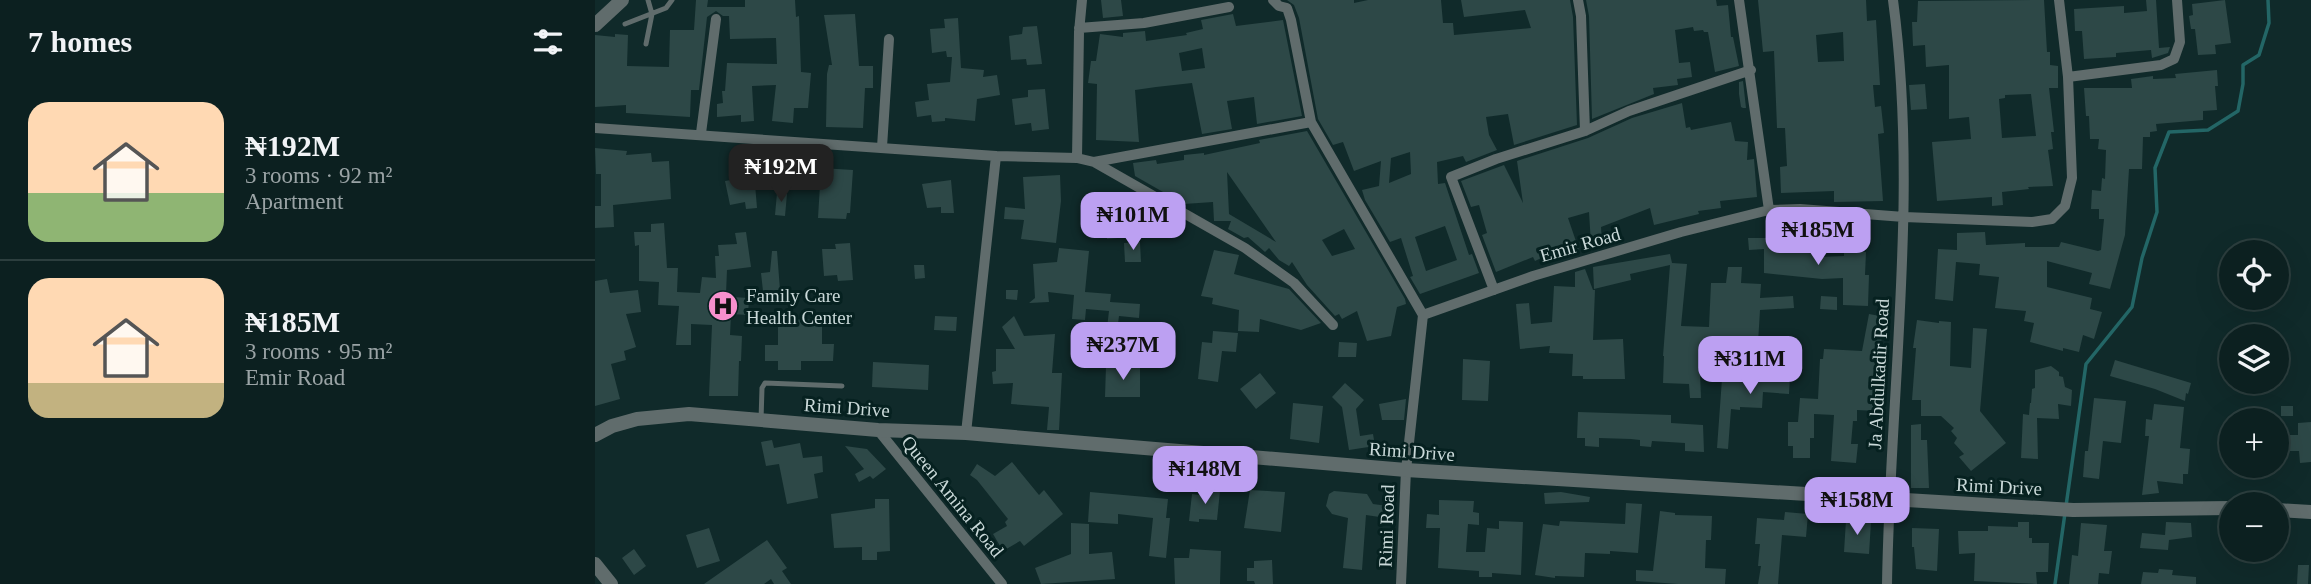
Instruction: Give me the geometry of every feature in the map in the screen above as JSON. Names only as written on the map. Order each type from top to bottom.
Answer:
[{"type":"street","points":[[595,25],[622,0]]},
{"type":"street","points":[[1077,158],[1079,28],[1082,0]]},
{"type":"street","points":[[1273,0],[1279,6],[1287,8],[1291,20],[1311,122],[1423,315],[1406,470]]},
{"type":"street","points":[[1578,0],[1581,16],[1585,131]]},
{"type":"street","points":[[1739,0],[1769,209]]},
{"type":"street","name":"Ja Abdulkadir Road","points":[[1888,584],[1889,499],[1904,217],[1898,42],[1893,0]]},
{"type":"street","name":"Emir Road","points":[[1423,315],[1533,276],[1769,209],[2032,222],[2052,219],[2065,206],[2071,178],[2069,77],[2059,0]]},
{"type":"street","points":[[2069,77],[2161,65],[2174,59],[2180,41],[2177,0]]},
{"type":"street","points":[[1079,28],[1144,23],[1229,7]]},
{"type":"street","points":[[701,134],[716,19]]},
{"type":"street","points":[[882,147],[889,39]]},
{"type":"street","points":[[1494,290],[1451,177],[1496,159],[1585,131],[1629,111],[1751,70]]},
{"type":"street","points":[[1094,162],[1311,122]]},
{"type":"street","points":[[595,128],[996,156],[1077,158],[1094,162],[1245,248],[1294,283],[1333,324]]},
{"type":"street","points":[[965,433],[996,156]]},
{"type":"street","name":"Rimi Drive","points":[[595,435],[612,426],[636,419],[689,414],[878,430],[965,433],[1406,470],[2051,509],[2219,508]]},
{"type":"street","name":"Queen Amina Road","points":[[878,430],[1002,584]]},
{"type":"street","name":"Rimi Road","points":[[1401,584],[1406,470]]},
{"type":"street","points":[[2289,511],[2311,512]]},
{"type":"street","points":[[595,564],[611,584]]},
{"type":"lane","points":[[646,44],[652,14],[648,0]]},
{"type":"lane","points":[[625,24],[666,8],[672,0]]},
{"type":"lane","points":[[761,420],[762,388],[765,383],[842,386]]},
{"type":"building","points":[[696,0],[708,0],[707,7],[745,7],[745,0],[795,0],[796,17],[799,16],[801,72],[811,73],[808,108],[794,108],[793,123],[772,121],[776,85],[752,86],[754,121],[741,122],[741,115],[717,117],[717,104],[723,103],[722,91],[725,91],[727,63],[777,64],[776,38],[730,39],[729,16],[723,16],[716,11],[707,17],[699,90],[691,90],[690,117],[626,113],[626,105],[595,107],[595,35],[628,35],[627,66],[669,67],[670,30],[694,30]]},
{"type":"building","points":[[1101,0],[1121,0],[1123,16],[1103,18]]},
{"type":"building","points":[[1287,0],[1354,0],[1354,3],[1368,0],[1441,0],[1443,23],[1453,23],[1454,35],[1531,28],[1525,10],[1464,17],[1461,0],[1570,0],[1577,125],[1514,145],[1508,114],[1486,117],[1489,135],[1497,150],[1466,162],[1463,156],[1437,162],[1438,184],[1445,183],[1469,255],[1472,254],[1479,273],[1420,294],[1410,277],[1413,276],[1401,238],[1390,242],[1362,190],[1379,186],[1381,161],[1354,171],[1343,142],[1333,145],[1318,119],[1299,18],[1294,5]],"holes":[[[1410,152],[1411,174],[1389,183],[1391,158]],[[1445,226],[1457,260],[1426,271],[1415,237]]]},
{"type":"building","points":[[1586,0],[1716,0],[1717,6],[1728,5],[1731,37],[1739,66],[1715,72],[1708,32],[1694,31],[1693,27],[1675,30],[1679,63],[1690,62],[1692,77],[1677,79],[1678,85],[1653,88],[1654,94],[1592,119],[1589,16]]},
{"type":"building","points":[[1758,0],[1866,0],[1867,21],[1876,20],[1880,85],[1873,85],[1875,107],[1881,106],[1884,133],[1878,134],[1883,201],[1834,202],[1834,191],[1781,193],[1780,167],[1787,166],[1785,128],[1777,128],[1774,51],[1763,52]],"holes":[[[1843,32],[1844,61],[1818,62],[1816,35]]]},
{"type":"building","points":[[2044,0],[2047,52],[2050,52],[2050,65],[2058,66],[2058,88],[2049,88],[2054,132],[2051,132],[2053,149],[2048,150],[2053,186],[2002,192],[2003,205],[1992,206],[1992,197],[1937,201],[1932,142],[1971,139],[1969,117],[1949,119],[1949,65],[1926,67],[1925,45],[1913,46],[1912,22],[1917,22],[1918,1]],"holes":[[[2031,94],[2036,136],[2002,138],[1999,99],[2005,98],[2005,95]]]},
{"type":"building","points":[[2146,0],[2156,0],[2159,48],[2170,47],[2168,53],[2152,58],[2151,50],[2116,53],[2116,57],[2084,59],[2082,31],[2075,31],[2074,9],[2124,6],[2124,13],[2147,11]]},
{"type":"building","points":[[2225,0],[2231,43],[2215,45],[2216,54],[2198,55],[2195,29],[2191,29],[2189,16],[2193,15],[2192,4]]},
{"type":"building","points":[[855,14],[859,66],[873,66],[873,88],[865,88],[863,128],[826,127],[827,74],[829,65],[832,65],[824,15]]},
{"type":"building","points":[[1233,14],[1236,26],[1283,20],[1302,116],[1257,124],[1254,97],[1227,101],[1232,129],[1202,134],[1192,83],[1156,87],[1135,90],[1139,142],[1096,140],[1097,84],[1088,83],[1091,61],[1096,61],[1100,34],[1123,37],[1123,33],[1145,31],[1146,41],[1187,35],[1186,33],[1203,29],[1201,20]],"holes":[[[1202,48],[1205,68],[1182,71],[1179,53]]]},
{"type":"building","points":[[958,18],[961,68],[984,70],[983,77],[997,75],[1000,95],[977,99],[975,121],[945,118],[945,121],[932,122],[931,115],[917,117],[915,102],[929,100],[927,84],[950,82],[952,57],[947,57],[946,51],[932,53],[930,29],[945,28],[944,19]]},
{"type":"building","points":[[1037,26],[1042,64],[1027,65],[1026,59],[1011,60],[1009,36],[1022,34],[1023,27]]},
{"type":"building","points":[[2217,70],[2217,110],[2203,111],[2203,120],[2156,124],[2157,131],[2150,132],[2150,137],[2143,137],[2142,169],[2129,169],[2125,235],[2110,289],[2089,284],[2092,273],[2047,261],[2047,287],[2092,298],[2090,309],[2102,312],[2094,339],[2083,335],[2079,352],[2063,348],[2063,351],[2030,342],[2034,323],[2024,321],[2026,311],[1995,308],[1999,277],[1979,275],[1980,264],[1956,262],[1953,301],[1935,299],[1938,249],[1957,250],[1957,233],[1985,232],[1986,245],[2025,243],[2025,247],[2059,247],[2061,242],[2101,250],[2104,219],[2099,219],[2099,209],[2091,209],[2092,190],[2101,191],[2102,178],[2105,179],[2106,150],[2098,149],[2099,139],[2090,139],[2084,88],[2132,88],[2131,79],[2153,76],[2153,79],[2176,78],[2175,74]]},
{"type":"building","points":[[1743,81],[1746,108],[1741,107],[1739,94],[1739,82]]},
{"type":"building","points":[[1925,84],[1927,109],[1911,110],[1909,85]]},
{"type":"building","points":[[1045,89],[1049,129],[1032,131],[1031,123],[1015,125],[1012,99],[1028,97],[1028,90]]},
{"type":"building","points":[[1682,103],[1686,128],[1690,127],[1691,130],[1731,122],[1735,141],[1748,142],[1747,160],[1754,159],[1757,197],[1720,201],[1721,208],[1698,211],[1699,214],[1654,225],[1650,208],[1601,227],[1602,243],[1591,244],[1589,212],[1568,218],[1579,250],[1566,253],[1564,247],[1535,261],[1533,257],[1496,272],[1482,235],[1487,233],[1479,205],[1471,207],[1461,181],[1504,165],[1523,203],[1517,161],[1588,138],[1632,118]]},
{"type":"building","points":[[1307,131],[1405,299],[1406,304],[1397,307],[1391,336],[1367,341],[1357,311],[1342,319],[1339,314],[1335,316],[1307,285],[1292,262],[1289,266],[1279,260],[1269,248],[1265,252],[1248,237],[1244,238],[1228,229],[1231,221],[1214,221],[1213,202],[1184,204],[1135,176],[1133,163],[1156,160],[1157,164],[1184,160],[1184,155],[1204,155],[1260,143],[1259,140]],"holes":[[[1227,172],[1276,242],[1229,214]],[[1344,229],[1355,249],[1332,256],[1322,240]]]},
{"type":"building","points":[[595,148],[627,151],[626,155],[651,153],[652,162],[669,161],[671,199],[613,205],[614,227],[595,228],[595,206],[601,206],[601,174],[596,174]]},
{"type":"building","points":[[821,168],[853,170],[850,213],[847,213],[846,219],[818,218]]},
{"type":"building","points":[[754,172],[757,208],[746,209],[745,202],[730,205],[725,181],[742,178],[742,174]]},
{"type":"building","points":[[1060,175],[1061,201],[1056,243],[1021,239],[1024,220],[1004,219],[1005,207],[1025,209],[1023,177]]},
{"type":"building","points":[[951,180],[954,213],[941,213],[941,207],[927,208],[922,184]]},
{"type":"building","points":[[777,193],[787,194],[785,216],[775,215]]},
{"type":"building","points":[[1137,195],[1156,207],[1153,213],[1138,205]]},
{"type":"building","points":[[664,223],[667,268],[678,268],[677,292],[700,293],[702,277],[716,278],[715,256],[719,256],[718,245],[737,244],[735,233],[746,232],[751,267],[727,270],[726,294],[749,298],[748,315],[731,314],[730,335],[742,336],[738,396],[709,396],[712,325],[691,324],[691,345],[676,345],[679,306],[658,305],[659,282],[639,281],[639,245],[635,246],[634,232],[651,232],[651,224]]},
{"type":"building","points":[[1117,225],[1118,238],[1107,239],[1106,226]]},
{"type":"building","points":[[1748,238],[1766,238],[1767,244],[1820,248],[1819,257],[1844,256],[1844,251],[1866,252],[1865,275],[1869,275],[1868,306],[1843,305],[1843,278],[1822,279],[1764,273],[1764,249],[1749,250]]},
{"type":"building","points":[[1140,242],[1141,262],[1125,262],[1124,243]]},
{"type":"building","points":[[850,243],[853,280],[838,281],[837,275],[824,276],[822,249],[836,249],[835,244]]},
{"type":"building","points":[[1059,248],[1089,251],[1085,292],[1111,294],[1110,302],[1140,304],[1139,318],[1119,316],[1114,355],[1104,353],[1109,311],[1086,309],[1085,320],[1072,319],[1074,295],[1048,292],[1049,302],[1029,303],[1035,298],[1033,264],[1057,262]]},
{"type":"building","points":[[1214,250],[1239,255],[1234,274],[1289,289],[1321,323],[1301,330],[1260,319],[1259,332],[1238,331],[1239,310],[1212,304],[1213,298],[1201,296]]},
{"type":"building","points":[[772,251],[777,251],[780,290],[763,291],[761,273],[770,272]]},
{"type":"building","points":[[1670,254],[1672,263],[1687,264],[1681,326],[1709,327],[1711,283],[1726,283],[1728,267],[1742,267],[1741,283],[1761,284],[1760,298],[1793,296],[1794,308],[1760,310],[1758,343],[1719,341],[1721,373],[1700,373],[1701,398],[1690,398],[1689,384],[1663,383],[1670,265],[1630,274],[1631,280],[1594,289],[1593,267]]},
{"type":"building","points":[[914,265],[924,265],[925,278],[915,279]]},
{"type":"building","points":[[1585,269],[1595,290],[1593,340],[1623,339],[1625,379],[1583,379],[1583,376],[1572,376],[1573,354],[1549,353],[1550,346],[1520,349],[1516,304],[1529,303],[1531,324],[1552,322],[1554,286],[1575,287],[1575,272]]},
{"type":"building","points":[[607,279],[610,293],[638,290],[641,312],[626,314],[636,347],[624,351],[626,360],[611,364],[620,399],[595,406],[595,281]]},
{"type":"building","points":[[1006,290],[1018,290],[1017,300],[1006,299]]},
{"type":"building","points":[[1821,296],[1837,297],[1837,310],[1820,309]]},
{"type":"building","points":[[1869,314],[1885,317],[1881,343],[1878,342],[1875,384],[1881,384],[1882,394],[1879,394],[1878,411],[1857,410],[1851,444],[1858,444],[1856,463],[1831,461],[1834,415],[1814,414],[1814,438],[1810,438],[1810,458],[1793,458],[1793,446],[1788,446],[1788,422],[1798,422],[1800,398],[1818,399],[1820,359],[1823,359],[1824,349],[1862,351]]},
{"type":"building","points":[[935,316],[957,317],[956,331],[934,330]]},
{"type":"building","points":[[1014,316],[1024,336],[1055,334],[1052,373],[1062,373],[1059,430],[1047,430],[1049,407],[1011,404],[1013,383],[993,384],[996,349],[1015,349],[1002,327]]},
{"type":"building","points":[[778,319],[822,320],[822,344],[834,344],[833,361],[801,361],[801,370],[778,370],[778,361],[765,361],[765,345],[778,345]]},
{"type":"building","points":[[1917,320],[1951,322],[1950,366],[1971,368],[1973,328],[1987,329],[1980,411],[2006,443],[1971,471],[1959,457],[1964,454],[1954,443],[1957,438],[1951,431],[1954,428],[1941,416],[1921,416],[1921,400],[1912,400],[1916,348],[1913,348]]},
{"type":"building","points":[[1213,331],[1238,333],[1236,352],[1222,351],[1218,382],[1198,379],[1202,342],[1212,343]]},
{"type":"building","points":[[1339,342],[1357,343],[1356,357],[1338,357]]},
{"type":"building","points":[[1776,356],[1791,357],[1789,394],[1763,392],[1762,408],[1731,409],[1728,449],[1717,448],[1722,379],[1771,382],[1774,380]]},
{"type":"building","points":[[1463,359],[1490,361],[1488,401],[1462,400]]},
{"type":"building","points":[[2115,360],[2191,383],[2185,401],[2110,376]]},
{"type":"building","points":[[873,362],[929,365],[928,390],[872,387]]},
{"type":"building","points":[[1106,366],[1140,367],[1140,397],[1105,397]]},
{"type":"building","points":[[2051,366],[2063,377],[2065,387],[2072,390],[2071,406],[2058,404],[2059,419],[2037,418],[2038,459],[2021,458],[2023,414],[2029,415],[2032,389],[2035,388],[2035,370]]},
{"type":"building","points":[[1260,373],[1276,393],[1256,409],[1240,389]]},
{"type":"building","points":[[1345,383],[1364,400],[1356,409],[1360,436],[1373,434],[1375,446],[1349,450],[1342,407],[1332,397]]},
{"type":"building","points":[[2094,398],[2126,401],[2121,443],[2103,441],[2099,479],[2083,477]]},
{"type":"building","points":[[1406,399],[1404,420],[1382,420],[1379,404]]},
{"type":"building","points":[[1293,403],[1323,406],[1319,443],[1290,439]]},
{"type":"building","points":[[2154,404],[2184,407],[2180,448],[2190,449],[2188,474],[2183,474],[2183,484],[2157,481],[2159,493],[2142,495],[2149,436],[2145,436],[2146,419],[2152,420]]},
{"type":"building","points":[[2293,406],[2293,416],[2289,416],[2289,408],[2281,408]]},
{"type":"building","points":[[1578,412],[1671,415],[1671,423],[1703,425],[1704,452],[1685,451],[1685,443],[1652,441],[1651,447],[1640,446],[1640,440],[1631,439],[1599,438],[1599,447],[1585,446],[1585,438],[1577,438]]},
{"type":"building","points":[[2311,422],[2311,462],[2300,463],[2299,451],[2289,451],[2289,435],[2298,435],[2298,423]]},
{"type":"building","points":[[1921,424],[1921,440],[1927,440],[1929,488],[1911,488],[1911,425]]},
{"type":"building","points":[[772,440],[774,448],[800,443],[803,458],[822,456],[823,472],[814,474],[818,498],[787,504],[779,464],[766,466],[761,442]]},
{"type":"building","points":[[845,446],[867,449],[886,469],[873,479],[870,476],[859,482],[855,474],[864,469]]},
{"type":"building","points":[[1012,462],[1039,495],[1044,490],[1063,514],[1024,546],[1020,541],[1003,551],[993,534],[1007,526],[1005,522],[1008,519],[970,475],[977,464],[995,476]]},
{"type":"building","points":[[1167,465],[1180,466],[1179,487],[1166,486]]},
{"type":"building","points":[[1200,489],[1220,491],[1217,520],[1189,521],[1192,494],[1200,495]]},
{"type":"building","points":[[1250,490],[1285,492],[1281,532],[1244,528]]},
{"type":"building","points":[[1334,491],[1367,494],[1373,504],[1395,507],[1393,519],[1366,515],[1362,570],[1343,568],[1348,518],[1332,514],[1326,506],[1329,494]]},
{"type":"building","points":[[1090,492],[1168,499],[1166,518],[1170,518],[1166,558],[1149,556],[1153,518],[1118,514],[1118,524],[1088,522]]},
{"type":"building","points":[[1561,492],[1590,497],[1589,502],[1545,504],[1544,493]]},
{"type":"building","points":[[875,499],[889,499],[890,551],[877,552],[877,560],[862,560],[862,547],[834,548],[831,514],[875,508]]},
{"type":"building","points":[[1439,500],[1474,501],[1473,512],[1479,513],[1479,525],[1468,524],[1466,552],[1485,552],[1487,528],[1499,529],[1499,521],[1523,522],[1521,575],[1492,573],[1492,577],[1479,577],[1479,571],[1438,568],[1440,528],[1426,528],[1427,514],[1439,515]]},
{"type":"building","points":[[1626,503],[1642,504],[1638,553],[1585,553],[1584,577],[1555,578],[1535,575],[1543,524],[1559,526],[1560,521],[1625,524]]},
{"type":"building","points":[[1660,511],[1675,515],[1712,516],[1711,540],[1706,540],[1705,568],[1726,569],[1725,584],[1636,581],[1636,570],[1653,571]]},
{"type":"building","points":[[1785,512],[1808,514],[1806,537],[1782,535],[1778,584],[1758,584],[1761,566],[1758,566],[1760,544],[1755,544],[1757,518],[1784,520]]},
{"type":"building","points":[[1846,520],[1871,522],[1869,554],[1844,552]]},
{"type":"building","points":[[2018,522],[2029,522],[2029,538],[2032,538],[2032,543],[2049,543],[2048,572],[2036,572],[2037,584],[1974,581],[1975,553],[1959,554],[1958,531],[1988,531],[1988,526],[2018,527]]},
{"type":"building","points":[[2166,522],[2191,523],[2192,537],[2169,540],[2168,550],[2140,548],[2142,533],[2165,535]]},
{"type":"building","points":[[1071,523],[1089,524],[1089,554],[1112,552],[1115,579],[1041,584],[1035,568],[1071,554]]},
{"type":"building","points":[[2081,523],[2107,525],[2104,551],[2112,551],[2109,574],[2099,573],[2098,584],[2069,584],[2072,555],[2078,556]]},
{"type":"building","points":[[709,528],[720,561],[697,568],[686,535]]},
{"type":"building","points":[[1912,528],[1939,529],[1937,571],[1916,569]]},
{"type":"building","points":[[767,540],[787,568],[782,571],[791,584],[774,584],[771,579],[764,584],[704,584]]},
{"type":"building","points":[[634,549],[646,566],[634,575],[622,558]]},
{"type":"building","points":[[1190,549],[1221,551],[1220,584],[1175,584],[1174,558],[1189,558]]},
{"type":"building","points":[[1272,560],[1273,584],[1247,581],[1247,568],[1254,568],[1254,561]]},
{"type":"building","points":[[2298,565],[2309,565],[2308,584],[2297,584]]},
{"type":"building","points":[[2159,569],[2173,570],[2172,575],[2196,577],[2196,584],[2141,584],[2143,572],[2158,573]]},
{"type":"waterway","points":[[2066,506],[2086,364],[2132,307],[2142,258],[2157,212],[2155,168],[2169,132],[2208,130],[2238,111],[2243,65],[2259,55],[2269,23],[2268,0]]},
{"type":"waterway","points":[[2055,584],[2065,513]]},
{"type":"place","name":"Family Care Health Center","points":[[723,306]]}]
